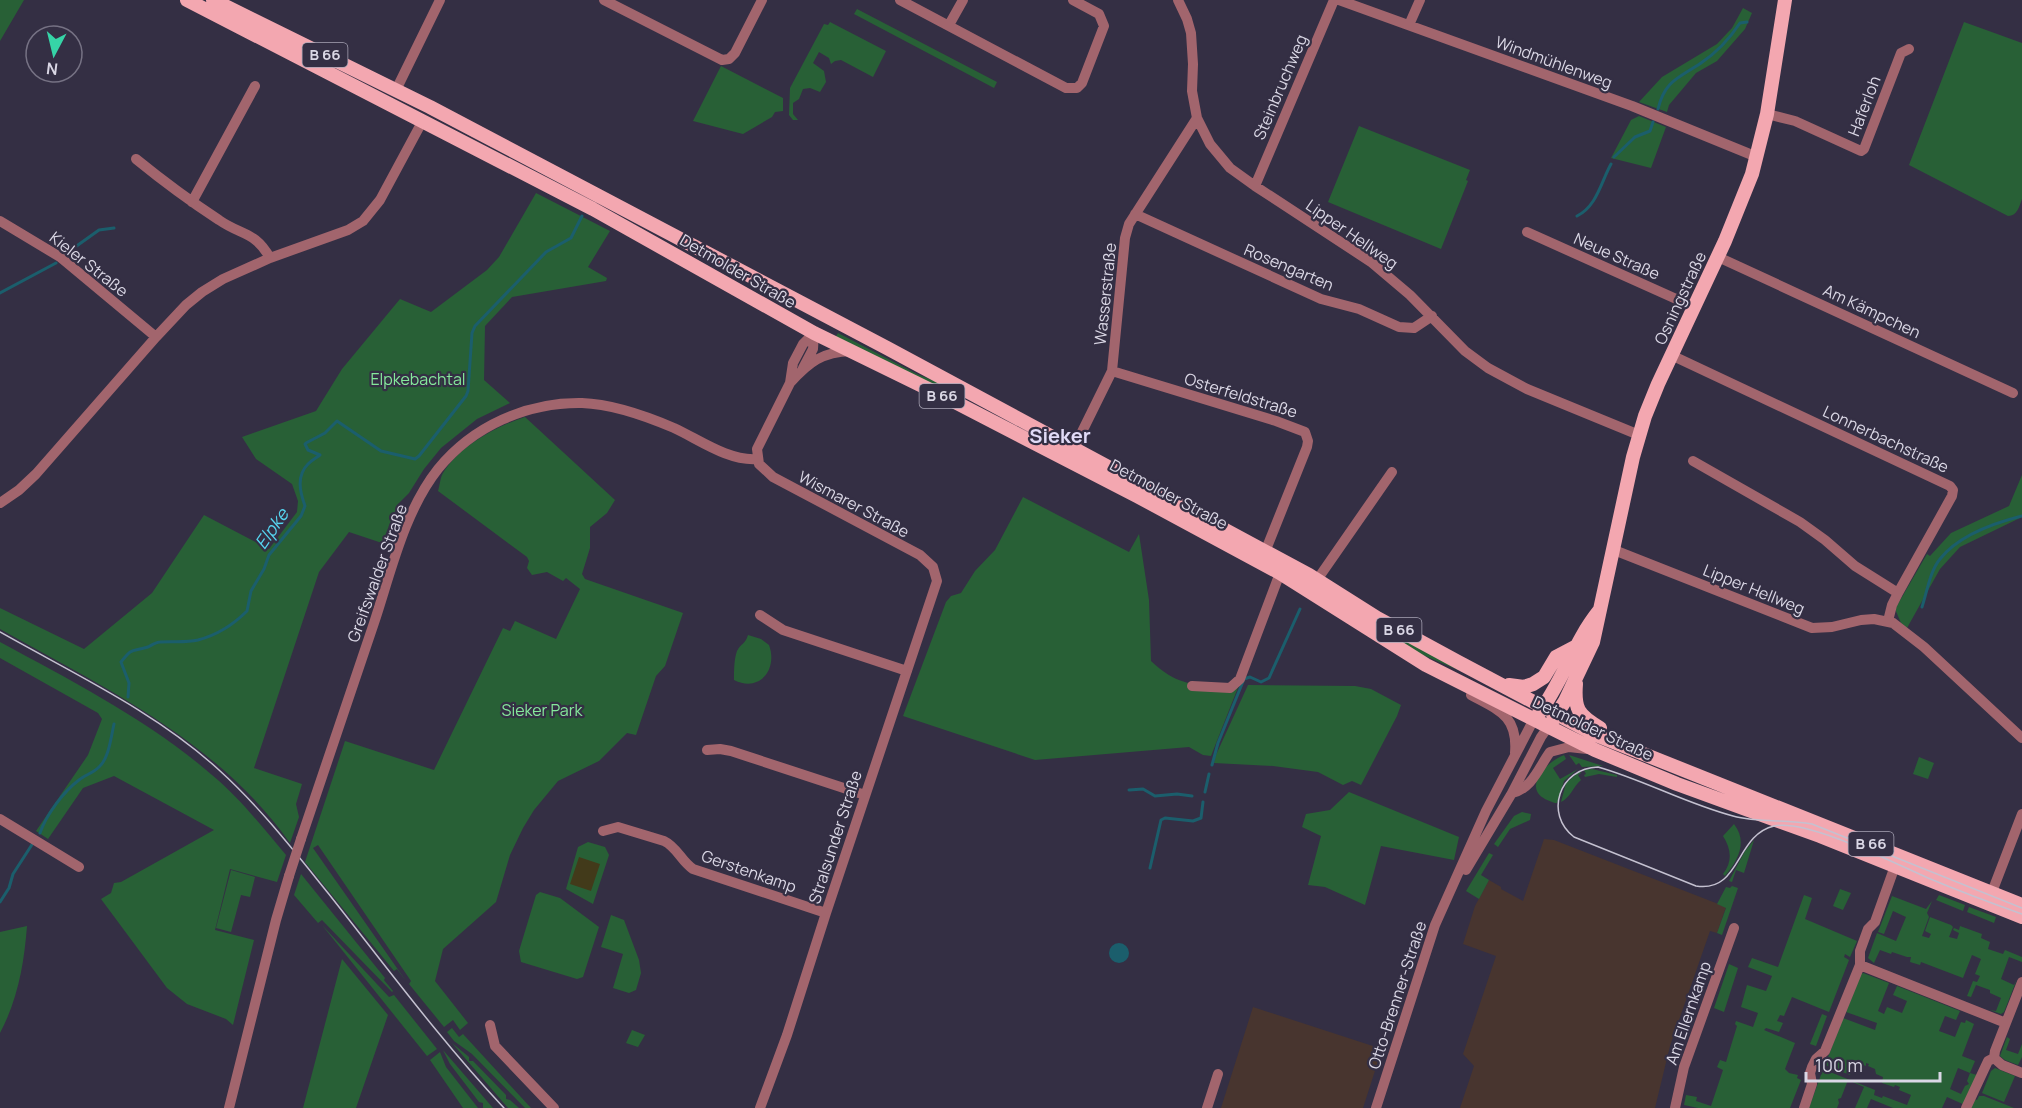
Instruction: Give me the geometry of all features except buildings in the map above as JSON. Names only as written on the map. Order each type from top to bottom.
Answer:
[{"type":"main road","name":"Detmolder Straße","points":[[187,0],[422,122],[556,183],[824,315],[1317,580],[1377,618],[1596,735],[1990,898],[2022,917]]},
{"type":"main road","name":"Detmolder Straße","points":[[213,0],[430,107],[655,243],[814,333],[1069,459],[1280,573],[1426,665],[1548,727],[1594,750],[1667,780],[1895,866],[1990,898],[2022,905]]},
{"type":"main road","name":"Osningstraße","points":[[1548,727],[1557,714],[1593,642],[1630,466],[1639,435],[1658,384],[1735,219],[1757,158],[1767,114],[1785,0]]},
{"type":"main road","points":[[388,104],[396,90]]},
{"type":"main road","points":[[422,122],[430,107]]},
{"type":"main road","points":[[814,333],[824,315]]},
{"type":"main road","name":"Osningstraße","points":[[1534,719],[1543,707],[1575,647],[1600,609]]},
{"type":"main road","points":[[1493,681],[1514,687],[1533,684],[1544,676],[1556,657],[1575,647]]},
{"type":"main road","points":[[1576,678],[1575,704],[1582,716],[1604,730],[1655,753],[1667,765]]},
{"type":"street","points":[[396,90],[440,0]]},
{"type":"street","points":[[604,0],[722,60],[729,59],[735,53],[762,0]]},
{"type":"street","points":[[900,0],[1066,88],[1072,89],[1082,83],[1104,26],[1099,14],[1073,0]]},
{"type":"street","points":[[949,25],[963,0]]},
{"type":"street","name":"Lipper Hellweg","points":[[1178,0],[1191,33],[1192,91],[1197,118],[1210,144],[1230,168],[1371,262],[1432,316],[1465,351],[1508,380],[1639,435]]},
{"type":"street","name":"Steinbruchweg","points":[[1255,186],[1334,0]]},
{"type":"street","name":"Windmühlenweg","points":[[1339,0],[1641,110],[1757,158]]},
{"type":"street","points":[[1409,25],[1420,0]]},
{"type":"street","name":"Haferloh","points":[[1767,114],[1795,122],[1861,151],[1864,149],[1901,53],[1910,49]]},
{"type":"street","points":[[192,202],[255,86]]},
{"type":"street","name":"Wasserstraße","points":[[1074,448],[1112,371],[1125,238],[1135,214],[1197,118]]},
{"type":"street","points":[[0,503],[36,474],[156,337],[186,305],[202,292],[223,279],[270,258],[348,230],[363,221],[380,200],[422,122]]},
{"type":"street","points":[[136,159],[229,227],[254,238],[270,258]]},
{"type":"street","name":"Rosengarten","points":[[1135,214],[1321,299],[1359,309],[1399,327],[1414,328],[1432,316]]},
{"type":"street","name":"Kieler Straße","points":[[0,221],[60,257],[156,337]]},
{"type":"street","name":"Neue Straße","points":[[1527,232],[1694,306]]},
{"type":"street","name":"Am Kämpchen","points":[[1718,257],[2013,393]]},
{"type":"street","points":[[757,459],[760,444],[790,383],[803,368],[813,349],[814,333]]},
{"type":"street","points":[[790,383],[793,363],[803,344],[814,333]]},
{"type":"street","points":[[803,368],[830,353],[851,351]]},
{"type":"street","name":"Lonnerbachstraße","points":[[1671,355],[1950,486],[1953,490],[1952,496],[1898,593],[1888,621]]},
{"type":"street","name":"Osterfeldstraße","points":[[1112,371],[1305,432],[1307,447],[1265,552]]},
{"type":"street","name":"Greifswalder Straße","points":[[230,1108],[289,876],[406,530],[430,479],[459,447],[487,427],[531,408],[580,403],[608,406],[637,415],[664,424],[738,459],[757,459]]},
{"type":"street","name":"Wismarer Straße","points":[[757,459],[763,470],[773,477],[920,555],[928,562],[936,575]]},
{"type":"street","points":[[1694,461],[1800,522],[1855,566],[1898,593]]},
{"type":"street","points":[[1317,580],[1392,472]]},
{"type":"street","name":"Lipper Hellweg","points":[[1614,550],[1812,628],[1832,627],[1861,620],[1888,621]]},
{"type":"street","points":[[1192,686],[1230,688],[1240,680],[1280,573]]},
{"type":"street","name":"Stralsunder Straße","points":[[760,1108],[787,1035],[935,589],[936,575]]},
{"type":"street","points":[[760,615],[783,630],[907,671]]},
{"type":"street","points":[[1888,621],[1914,638],[2022,738]]},
{"type":"street","points":[[1426,665],[1446,681],[1498,709],[1508,718],[1514,737],[1514,756]]},
{"type":"street","name":"Otto-Brenner-Straße","points":[[1376,1108],[1428,943],[1486,812],[1534,719]]},
{"type":"street","name":"Otto-Brenner-Straße","points":[[1451,893],[1512,793],[1540,737],[1548,727]]},
{"type":"street","name":"B 66","points":[[1512,793],[1526,788],[1550,752],[1569,747],[1594,750]]},
{"type":"street","points":[[707,750],[731,751],[865,795]]},
{"type":"street","points":[[1990,898],[2022,814]]},
{"type":"street","points":[[0,819],[79,867]]},
{"type":"street","name":"Gerstenkamp","points":[[603,831],[618,827],[664,841],[670,844],[693,869],[826,913]]},
{"type":"street","points":[[1804,1108],[1812,1084],[1810,1073],[1812,1067],[1816,1059],[1825,1051],[1860,965],[1860,951],[1868,929],[1875,922],[1895,866]]},
{"type":"street","name":"Am Ellernkamp","points":[[1675,1108],[1684,1067],[1734,928]]},
{"type":"street","points":[[1860,965],[2006,1023]]},
{"type":"street","points":[[1966,1108],[1988,1061],[1994,1058],[2022,982]]},
{"type":"street","points":[[490,1025],[495,1046],[554,1108]]},
{"type":"street","points":[[1994,1058],[2002,1065],[2022,1073]]},
{"type":"street","points":[[1207,1108],[1218,1074]]},
{"type":"shaded area","points":[[1544,839],[1554,840],[1726,907],[1717,933],[1710,931],[1670,1046],[1655,1108],[1460,1108],[1474,1066],[1463,1054],[1496,956],[1463,944],[1475,906],[1489,880],[1523,901]]},
{"type":"shaded area","points":[[1119,943],[1126,946],[1129,953],[1126,960],[1119,963],[1112,960],[1109,953],[1112,946]]},
{"type":"shaded area","points":[[1253,1007],[1382,1049],[1363,1108],[1221,1108]]},
{"type":"green space","points":[[0,0],[24,0],[0,41]]},
{"type":"green space","points":[[1743,8],[1752,13],[1745,29],[1717,61],[1696,73],[1669,105],[1667,112],[1639,102],[1662,77],[1717,44],[1732,28]]},
{"type":"green space","points":[[857,9],[997,82],[994,88],[854,14]]},
{"type":"green space","points":[[830,22],[886,51],[873,77],[841,60],[831,64],[829,58],[819,52],[813,63],[824,71],[826,82],[820,92],[810,88],[803,89],[799,99],[793,103],[793,114],[798,120],[793,120],[789,115],[790,88],[824,24],[828,25]]},
{"type":"green space","points":[[1964,22],[2022,43],[2022,199],[2011,216],[1909,165]]},
{"type":"green space","points":[[721,66],[783,98],[783,111],[775,112],[772,117],[743,134],[693,121]]},
{"type":"green space","points":[[1639,116],[1666,127],[1651,168],[1611,158],[1631,120]]},
{"type":"green space","points":[[1359,126],[1470,170],[1466,180],[1468,181],[1441,249],[1328,202]]},
{"type":"green space","name":"Elpkebachtal","points":[[536,193],[610,231],[588,267],[607,278],[606,281],[512,297],[485,326],[484,380],[510,403],[477,419],[441,448],[409,493],[398,504],[382,543],[349,532],[319,572],[254,768],[302,784],[296,804],[299,817],[290,843],[261,807],[230,775],[195,746],[119,696],[0,629],[0,608],[84,649],[152,593],[204,515],[269,549],[297,512],[298,501],[292,484],[256,459],[242,437],[316,411],[342,369],[400,299],[431,312],[487,270],[499,257]]},
{"type":"green space","points":[[838,333],[917,374],[947,386],[948,392],[835,338]]},
{"type":"green space","name":"Sieker Park","points":[[525,417],[615,500],[607,513],[590,527],[590,548],[582,574],[585,579],[683,613],[665,666],[656,676],[636,735],[627,733],[599,761],[558,781],[534,810],[523,828],[510,855],[496,902],[443,949],[435,981],[468,1023],[460,1030],[453,1020],[444,1027],[409,984],[411,981],[318,845],[313,848],[406,981],[397,969],[394,971],[305,862],[345,741],[434,770],[503,628],[510,631],[515,621],[556,639],[580,589],[566,578],[563,581],[547,572],[532,575],[527,568],[529,561],[527,557],[438,491],[443,473],[459,454],[490,432]]},
{"type":"green space","points":[[2022,475],[2022,517],[1960,547],[1940,569],[1907,628],[1901,623],[1895,609],[1927,554],[1930,556],[1951,533],[2009,506]]},
{"type":"green space","points":[[1023,497],[1129,552],[1139,534],[1149,600],[1151,661],[1172,677],[1192,684],[1239,685],[1211,756],[1203,755],[1189,747],[1035,760],[903,716],[946,602],[951,596],[961,593],[975,571],[995,550]]},
{"type":"green space","points":[[1337,600],[1458,670],[1416,652]]},
{"type":"green space","points":[[748,635],[761,639],[769,645],[771,662],[769,670],[759,681],[743,683],[734,680],[734,665],[738,648],[746,641]]},
{"type":"green space","points":[[0,642],[137,719],[188,755],[232,793],[286,855],[277,882],[230,869],[215,930],[254,940],[233,1025],[226,1019],[187,1004],[167,988],[101,899],[111,893],[114,883],[121,882],[214,830],[114,776],[83,788],[48,839],[36,831],[88,755],[102,719],[98,713],[0,658]]},
{"type":"green space","points":[[1248,685],[1355,686],[1371,689],[1401,705],[1361,785],[1352,781],[1343,785],[1318,772],[1273,766],[1214,763]]},
{"type":"green space","points":[[1564,755],[1566,759],[1553,768],[1560,779],[1578,769],[1564,781],[1557,803],[1555,803],[1539,795],[1536,788],[1537,782],[1548,765]]},
{"type":"green space","points":[[1569,755],[1603,766],[1582,767],[1579,763],[1576,765]]},
{"type":"green space","points":[[1919,757],[1934,763],[1928,779],[1913,774]]},
{"type":"green space","points":[[1592,769],[1617,775],[1617,777],[1599,774],[1585,777],[1584,770]]},
{"type":"green space","points":[[1580,771],[1578,775],[1581,780],[1561,802],[1566,783]]},
{"type":"green space","points":[[1349,792],[1459,837],[1454,860],[1381,846],[1365,905],[1325,887],[1308,885],[1321,836],[1302,827],[1306,814],[1330,810]]},
{"type":"green space","points":[[1522,812],[1531,814],[1530,820],[1510,829],[1498,847],[1494,844],[1514,816]]},
{"type":"green space","points":[[1734,824],[1740,837],[1740,851],[1725,876],[1723,874],[1730,855],[1723,836]]},
{"type":"green space","points":[[1754,840],[1744,873],[1736,870],[1732,882],[1729,881],[1745,851]]},
{"type":"green space","points":[[588,842],[605,847],[609,855],[593,904],[566,889],[578,847]]},
{"type":"green space","points":[[1489,853],[1493,855],[1481,875],[1489,880],[1479,899],[1466,891]]},
{"type":"green space","points":[[231,870],[255,877],[250,897],[241,895],[231,932],[216,928]]},
{"type":"green space","points":[[301,874],[385,978],[392,992],[322,920],[318,923],[294,895]]},
{"type":"green space","points":[[1726,887],[1738,888],[1722,935],[1717,933],[1726,908],[1717,904]]},
{"type":"green space","points":[[1840,889],[1851,893],[1843,910],[1833,906]]},
{"type":"green space","points":[[540,892],[560,898],[599,927],[583,977],[577,979],[521,962],[519,951],[536,895]]},
{"type":"green space","points":[[1804,895],[1812,898],[1805,919],[1857,941],[1850,957],[1845,954],[1844,957],[1849,960],[1829,1012],[1792,997],[1784,1016],[1780,1015],[1777,1021],[1783,1023],[1779,1032],[1766,1028],[1764,1030],[1795,1043],[1785,1069],[1789,1073],[1798,1075],[1797,1078],[1801,1080],[1790,1108],[1698,1108],[1684,1105],[1686,1095],[1697,1097],[1696,1101],[1711,1106],[1723,1070],[1717,1067],[1720,1060],[1726,1062],[1737,1026],[1736,1021],[1753,1027],[1758,1013],[1741,1007],[1747,985],[1766,991],[1772,976],[1748,967],[1752,958],[1778,967]]},
{"type":"green space","points":[[1939,895],[1965,905],[1963,911],[1936,900]]},
{"type":"green space","points":[[1892,896],[1926,909],[1932,901],[1922,936],[1929,938],[1931,934],[1925,931],[1930,917],[1953,927],[1949,937],[1957,939],[1959,933],[1953,930],[1954,928],[1959,930],[1960,926],[1982,934],[1981,938],[1990,942],[1988,949],[2003,954],[2005,950],[2022,957],[2022,962],[2009,957],[2001,979],[2014,985],[2017,979],[2004,1012],[2001,1014],[1990,1010],[1996,1011],[2001,998],[1990,993],[1990,990],[1976,985],[1971,997],[1967,996],[1973,981],[1977,982],[1980,976],[1975,974],[1981,959],[1972,955],[1963,978],[1921,962],[1920,965],[1910,962],[1911,957],[1892,952],[1891,954],[1880,950],[1874,963],[1868,958],[1877,933],[1896,941],[1906,917],[1893,911],[1884,934],[1878,932]]},
{"type":"green space","points":[[1969,907],[1996,917],[1994,923],[1967,912]]},
{"type":"green space","points":[[611,915],[624,920],[639,960],[641,973],[636,990],[629,993],[613,988],[623,954],[601,947]]},
{"type":"green space","points":[[322,925],[389,997],[394,995],[437,1049],[427,1056]]},
{"type":"green space","points":[[27,926],[19,981],[0,1033],[0,932]]},
{"type":"green space","points":[[342,959],[388,1015],[356,1108],[303,1108]]},
{"type":"green space","points":[[1729,964],[1738,968],[1724,1012],[1714,1008]]},
{"type":"green space","points":[[1861,974],[1889,983],[1878,1011],[1884,1014],[1887,1007],[1902,1013],[1907,1001],[1893,995],[1897,986],[1960,1011],[1956,1020],[1945,1016],[1939,1031],[1955,1037],[1961,1022],[1965,1023],[1966,1020],[1974,1024],[1962,1056],[1975,1061],[1970,1073],[1977,1075],[1965,1105],[1947,1097],[1942,1108],[1893,1108],[1871,1099],[1867,1108],[1855,1108],[1864,1087],[1848,1080],[1841,1098],[1838,1099],[1837,1108],[1809,1108],[1822,1072],[1825,1070],[1875,1090],[1874,1095],[1882,1098],[1883,1096],[1907,1105],[1911,1095],[1899,1090],[1900,1087],[1882,1083],[1883,1077],[1876,1074],[1875,1069],[1868,1066],[1869,1064],[1866,1063],[1866,1066],[1855,1062],[1850,1075],[1825,1065],[1843,1018],[1875,1030],[1877,1023],[1846,1012]],"holes":[[[1958,1068],[1970,1073],[1967,1081],[1969,1084],[1965,1086],[1961,1094],[1950,1089]]]},
{"type":"green space","points":[[1822,1014],[1827,1016],[1816,1046],[1810,1044]]},
{"type":"green space","points":[[452,1028],[459,1037],[463,1034],[531,1108],[525,1108],[472,1054],[454,1041],[447,1032]]},
{"type":"green space","points":[[632,1030],[645,1035],[638,1047],[626,1043]]},
{"type":"green space","points":[[2007,1037],[2010,1039],[2006,1050],[2018,1054],[2022,1044],[2022,1057],[2018,1065],[2000,1056]]},
{"type":"green space","points":[[452,1043],[506,1095],[506,1099],[519,1108],[508,1108]]},
{"type":"green space","points":[[443,1050],[493,1108],[483,1108],[483,1103],[479,1102],[450,1064]]},
{"type":"green space","points":[[440,1052],[446,1067],[478,1108],[463,1108],[430,1060]]},
{"type":"green space","points":[[1995,1068],[2015,1076],[2004,1102],[1982,1093],[1991,1071]]},
{"type":"green space","points":[[1979,1096],[2014,1108],[1968,1108],[1972,1098],[1977,1100]]},
{"type":"sand","points":[[579,857],[600,864],[591,891],[570,884]]},
{"type":"waterway","points":[[1658,109],[1661,99],[1674,81],[1712,55],[1740,23],[1747,22]]},
{"type":"waterway","points":[[1614,157],[1635,137],[1650,131],[1653,122]]},
{"type":"waterway","points":[[1577,216],[1584,212],[1594,200],[1611,164]]},
{"type":"waterway","name":"Elpke","points":[[128,697],[129,683],[121,662],[130,652],[159,642],[205,638],[224,629],[247,611],[251,591],[269,555],[301,516],[305,506],[300,479],[308,464],[320,455],[308,450],[306,443],[325,433],[337,421],[381,451],[415,459],[419,456],[466,396],[472,333],[475,326],[546,252],[571,238],[582,216]]},
{"type":"waterway","points":[[64,255],[99,230],[114,228]]},
{"type":"waterway","points":[[0,293],[56,263]]},
{"type":"waterway","points":[[1922,607],[1934,569],[1948,551],[1978,531],[2022,516]]},
{"type":"waterway","points":[[1212,765],[1218,743],[1244,679],[1250,677],[1261,682],[1269,678],[1300,609]]},
{"type":"waterway","name":"Elpke","points":[[40,833],[51,811],[67,790],[102,763],[109,747],[114,724]]},
{"type":"waterway","points":[[1205,792],[1209,774]]},
{"type":"waterway","points":[[1129,790],[1143,789],[1155,796],[1177,794],[1192,796]]},
{"type":"waterway","points":[[1150,868],[1161,820],[1165,818],[1193,821],[1201,818],[1203,802]]},
{"type":"waterway","name":"Elpke","points":[[0,902],[9,888],[13,874],[33,843]]},
{"type":"tram line","points":[[0,632],[142,712],[195,749],[234,784],[289,845],[436,1030],[504,1108]]},
{"type":"tram line","points":[[2022,908],[1812,824],[1733,816],[1598,767],[1585,769],[1574,775],[1565,784],[1560,794],[1558,805],[1560,816],[1565,827],[1574,837],[1696,886],[1711,886],[1722,881],[1761,831],[1774,826],[1789,826],[1829,835],[1940,883],[2022,914]]},
{"type":"district","name":"Sieker","points":[[1060,436]]}]
